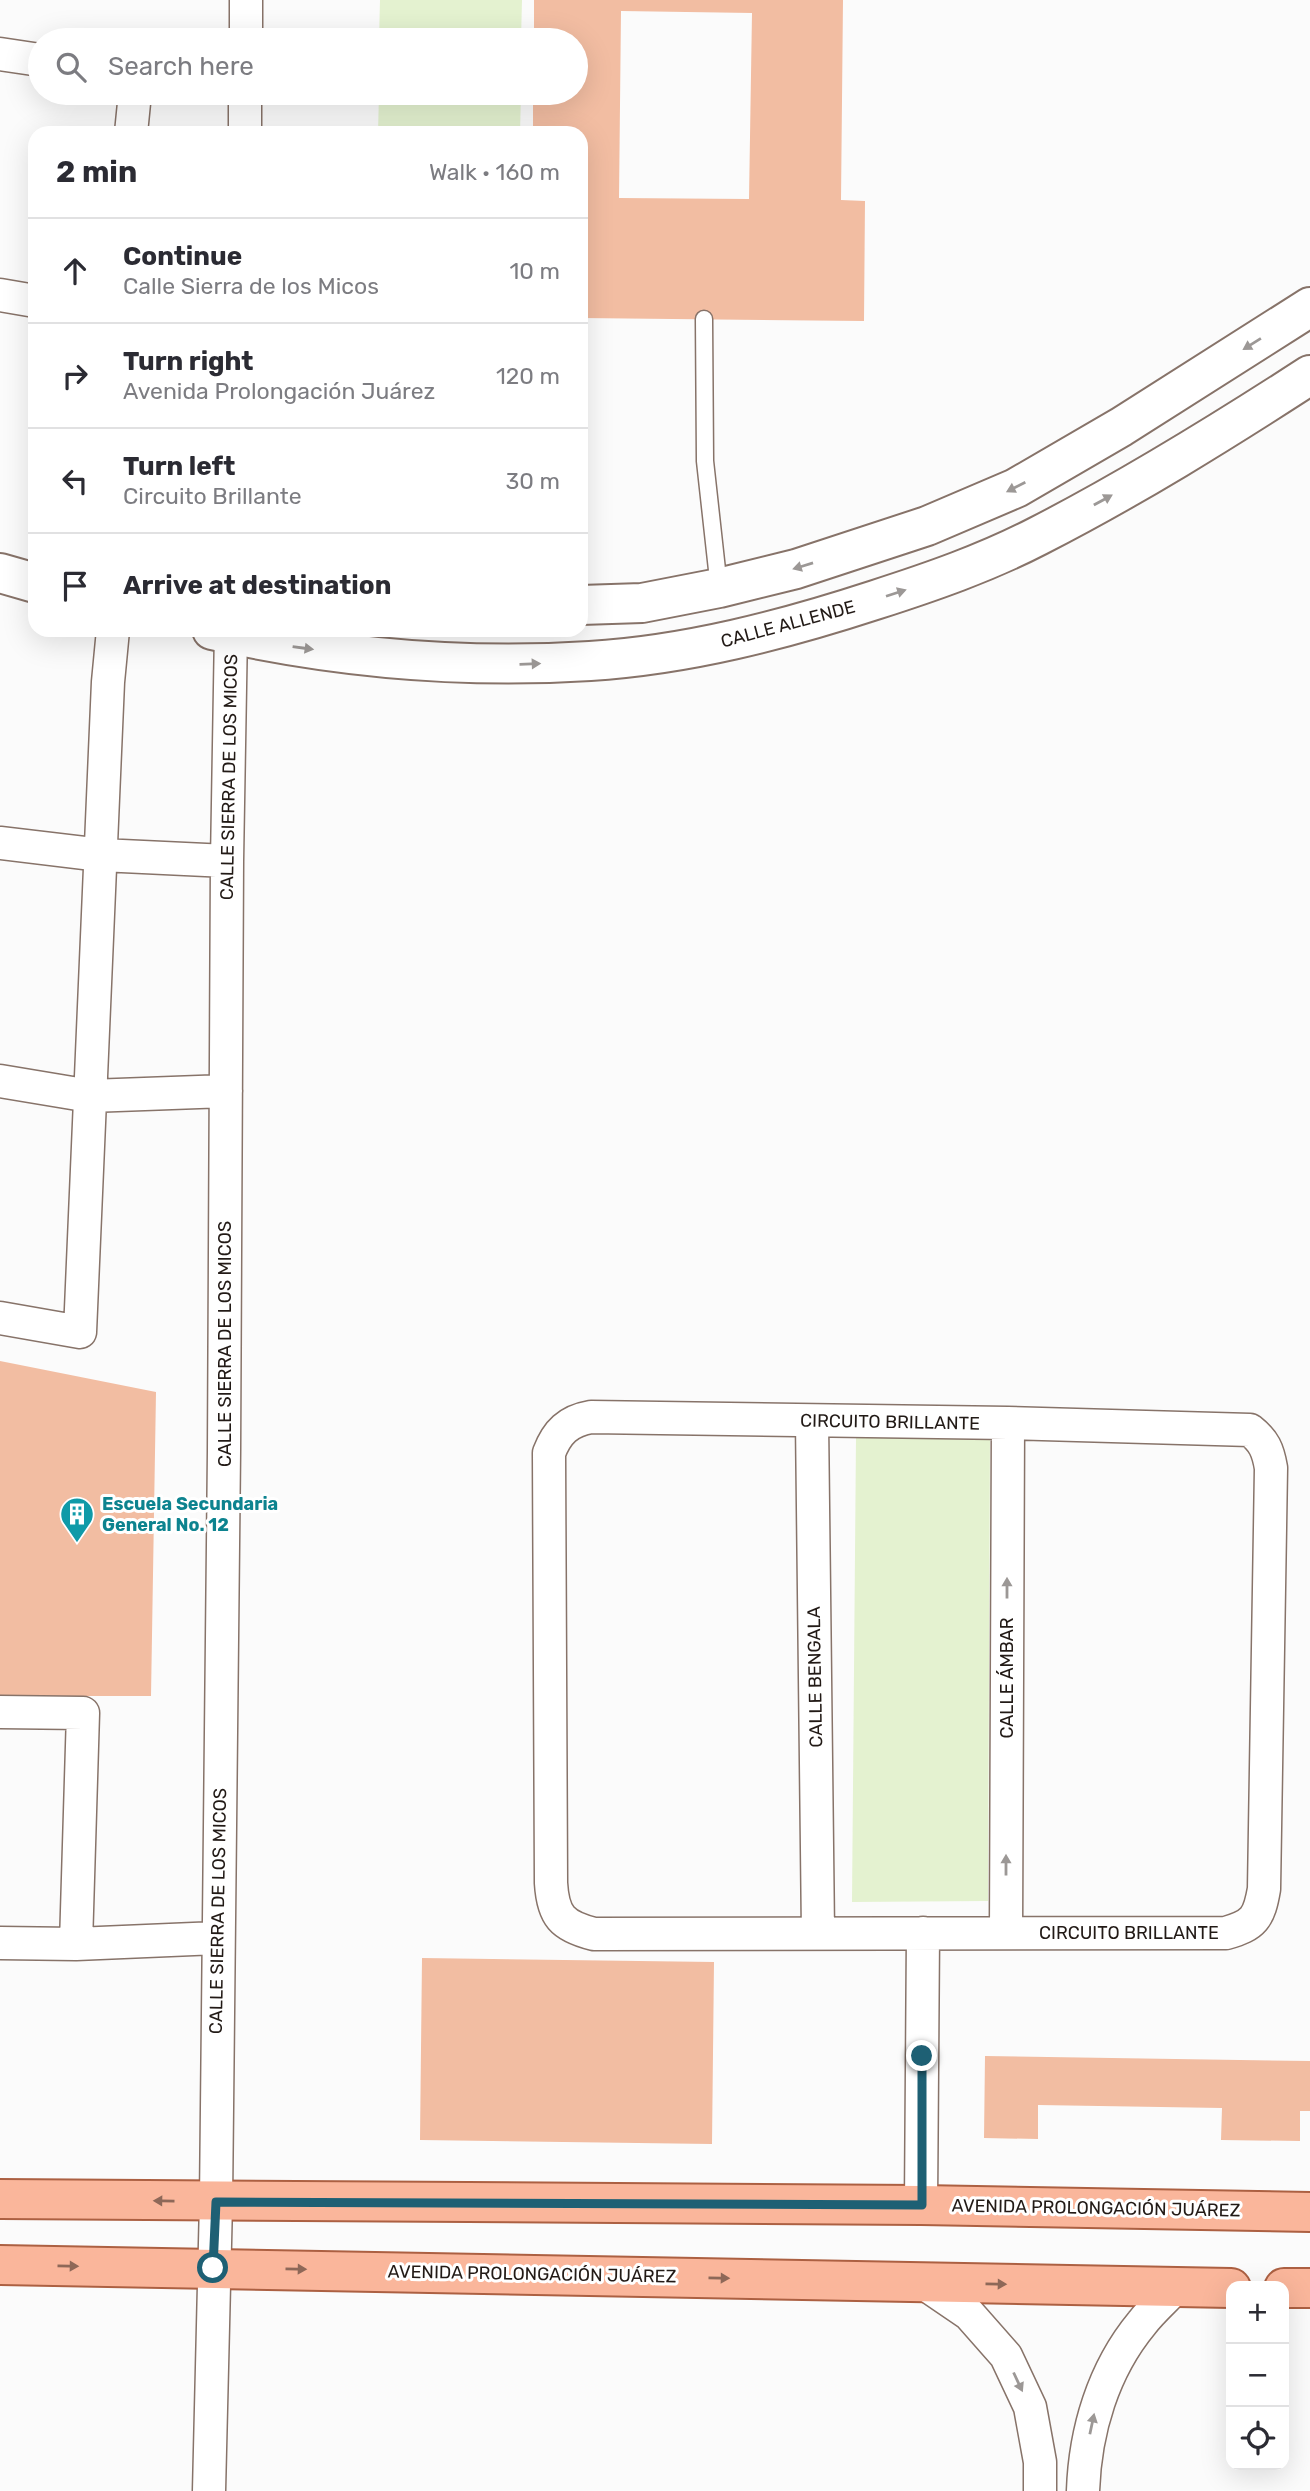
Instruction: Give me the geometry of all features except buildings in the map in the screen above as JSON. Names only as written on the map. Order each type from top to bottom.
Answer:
[{"type":"main road","name":"AVENIDA PROLONGACIÓN JUÁREZ","points":[[0,2199],[922,2205],[1310,2211]]},
{"type":"main road","name":"AVENIDA PROLONGACIÓN JUÁREZ","points":[[0,2265],[1226,2288]]},
{"type":"main road","points":[[1289,2288],[1310,2288]]},
{"type":"street","points":[[246,0],[246,28]]},
{"type":"street","points":[[0,54],[28,58]]},
{"type":"street","points":[[132,126],[134,105]]},
{"type":"street","points":[[245,126],[246,105]]},
{"type":"street","points":[[0,295],[28,300]]},
{"type":"street","points":[[588,605],[642,603],[719,588],[796,569],[927,526],[1016,488],[1121,427],[1310,307]]},
{"type":"street","name":"CALLE ALLENDE","points":[[257,637],[342,653],[430,662],[512,664],[592,661],[648,655],[808,622],[942,578],[1036,537],[1122,490],[1310,375]]},
{"type":"street","points":[[642,603],[648,655]]},
{"type":"street","points":[[0,1318],[80,1332],[108,682],[112,637]]},
{"type":"street","name":"CALLE SIERRA DE LOS MICOS","points":[[209,2491],[216,2202],[226,1091],[225,637]]},
{"type":"street","points":[[0,843],[101,855],[227,861]]},
{"type":"street","points":[[0,1081],[90,1096],[226,1091]]},
{"type":"street","name":"CIRCUITO BRILLANTE","points":[[591,1417],[812,1421],[1250,1430],[1262,1439],[1271,1468],[1264,1889],[1256,1917],[1245,1927],[1226,1933],[594,1934],[573,1928],[561,1918],[553,1904],[551,1883],[549,1453],[555,1438],[565,1427],[579,1419],[591,1417]]},
{"type":"street","name":"CALLE BENGALA","points":[[812,1421],[818,1933]]},
{"type":"street","name":"CALLE ÁMBAR","points":[[1006,1933],[1008,1423]]},
{"type":"street","points":[[0,1712],[83,1713],[76,1944]]},
{"type":"street","points":[[922,2205],[923,1933]]},
{"type":"street","points":[[0,1944],[76,1944],[217,1938]]},
{"type":"street","points":[[922,2282],[969,2314],[1006,2356],[1030,2407],[1040,2476],[1084,2477],[1094,2413],[1114,2366],[1141,2324],[1176,2287]]},
{"type":"lane","points":[[704,319],[705,461],[719,588]]},
{"type":"green space","points":[[380,0],[522,0],[521,28],[379,28]]},
{"type":"green space","points":[[379,105],[521,105],[520,126],[378,126]]},
{"type":"green space","points":[[990,1436],[988,1901],[852,1902],[856,1437]]},
{"type":"place","name":"Escuela Secundaria General No. 12","points":[[77,1544]]},
{"type":"route","points":[[213,2268],[216,2202],[922,2205],[922,2056]]}]
